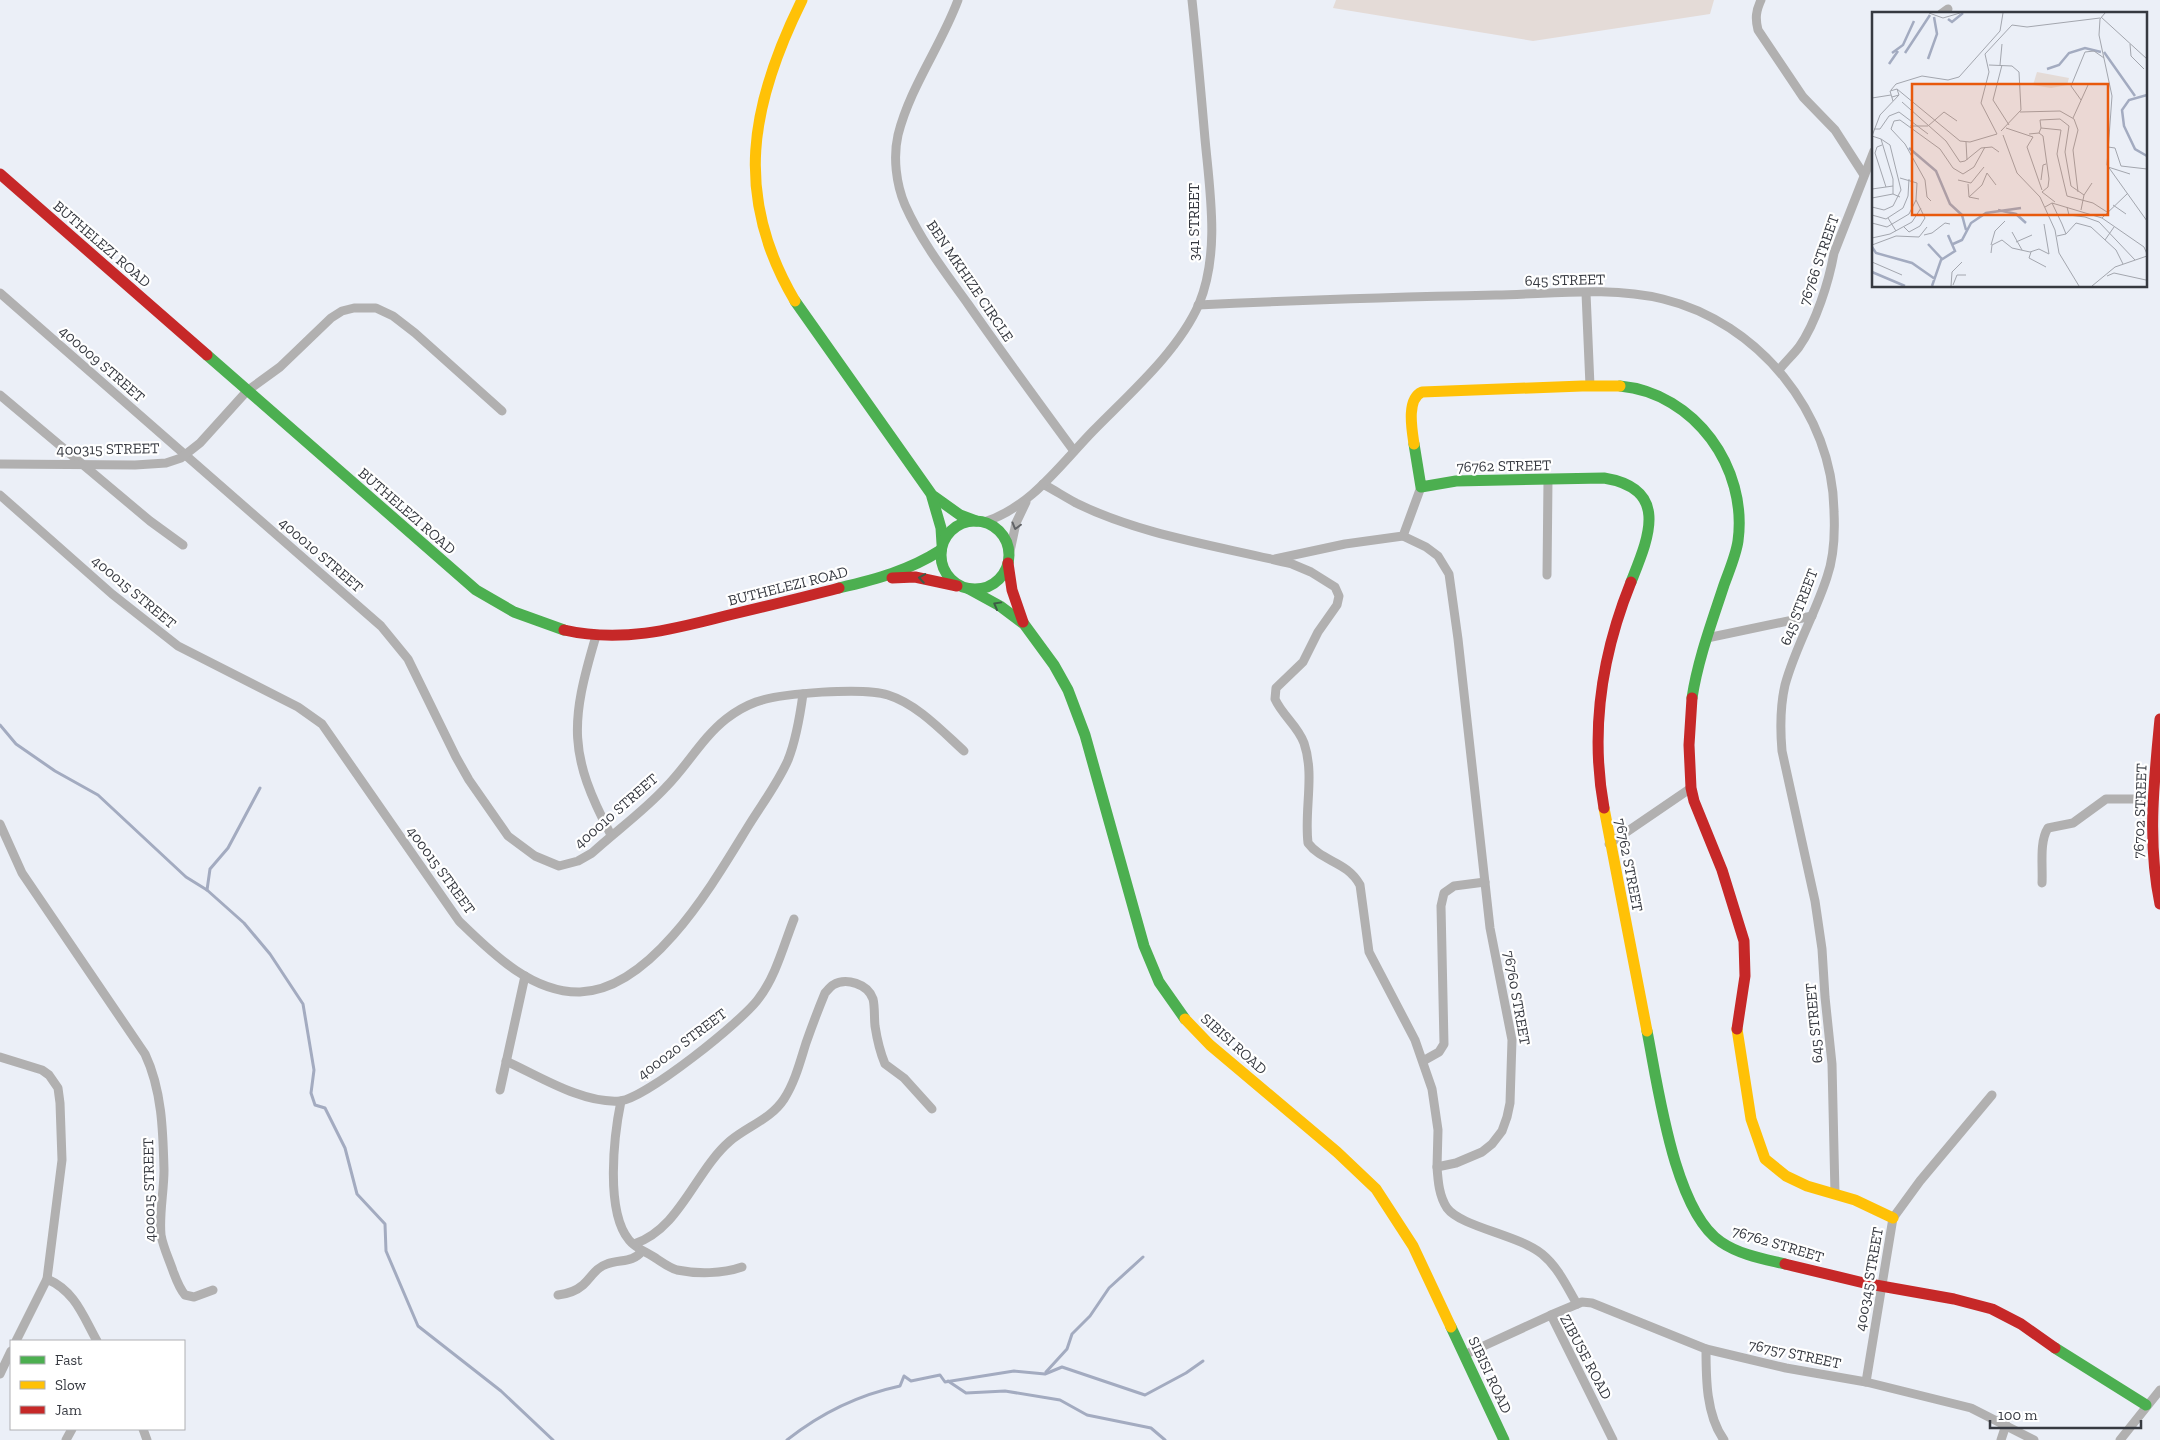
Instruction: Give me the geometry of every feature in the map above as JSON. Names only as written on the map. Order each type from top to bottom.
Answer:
[{"type":"street","points":[[802,0],[776,52],[759,108],[755,144],[759,207],[775,263],[799,307],[932,495],[960,515],[994,527],[1002,535],[1007,545],[1008,559]]},
{"type":"street","name":"BEN MKHIZE CIRCLE","points":[[958,0],[905,113],[898,136],[896,154],[897,174],[901,193],[927,246],[1074,451]]},
{"type":"street","name":"341 STREET","points":[[980,522],[1011,511],[1043,484],[1172,347],[1198,305],[1209,263],[1212,213],[1192,0]]},
{"type":"street","points":[[1761,0],[1757,9],[1756,20],[1758,30],[1803,98],[1835,130],[1864,175]]},
{"type":"street","name":"76766 STREET","points":[[1779,370],[1800,346],[1813,320],[1831,268],[1834,253],[1872,156]]},
{"type":"street","name":"BUTHELEZI ROAD","points":[[0,174],[483,596],[498,606],[535,623],[565,632],[596,636],[643,635],[665,631],[882,578],[919,564],[941,548],[947,535],[955,528],[965,523],[980,522]]},
{"type":"street","name":"400009 STREET","points":[[0,293],[186,455]]},
{"type":"street","points":[[1586,293],[1590,386]]},
{"type":"street","name":"645 STREET","points":[[1198,305],[1586,293],[1637,294],[1664,299],[1698,310],[1723,323],[1742,336],[1779,370],[1806,408],[1818,434],[1828,460],[1834,511],[1833,546],[1828,575],[1794,659],[1785,687],[1781,711],[1781,732],[1782,750],[1815,901],[1822,949],[1832,1064],[1835,1194]]},
{"type":"street","name":"400315 STREET","points":[[0,464],[154,464],[175,461],[186,455],[200,443],[247,391],[280,367],[331,318],[342,311],[366,308],[376,308],[393,316],[502,411]]},
{"type":"street","points":[[1272,559],[1345,544],[1404,536],[1421,486],[1416,464],[1412,419],[1413,402],[1418,394],[1430,391],[1590,386],[1635,388],[1653,394],[1682,408],[1702,426],[1729,465],[1738,500],[1740,522],[1738,542],[1696,672],[1689,725],[1690,788],[1722,870],[1744,941],[1745,976],[1736,1033],[1751,1119],[1759,1146],[1766,1159],[1786,1176],[1807,1186],[1879,1210],[1893,1218]]},
{"type":"street","points":[[0,395],[81,464],[183,545]]},
{"type":"street","name":"400010 STREET","points":[[186,455],[374,620],[397,644],[421,683],[469,780],[508,836],[523,849],[559,866],[569,865],[592,853],[664,790],[686,766],[704,741],[726,719],[755,702],[775,697],[803,694],[874,692],[889,695],[932,722],[964,751]]},
{"type":"street","name":"76762 STREET","points":[[1421,486],[1456,481],[1604,478],[1620,481],[1636,493],[1644,502],[1650,518],[1644,545],[1624,600],[1606,661],[1598,713],[1598,768],[1609,844],[1678,1173],[1693,1208],[1713,1236],[1734,1249],[1768,1260],[1881,1286],[1962,1301],[1994,1310],[2021,1324],[2066,1357],[2146,1405]]},
{"type":"street","points":[[1547,575],[1548,480]]},
{"type":"street","points":[[1043,484],[1077,503],[1144,528],[1272,559],[1310,572],[1335,587],[1338,591],[1337,604],[1318,632],[1303,662],[1276,688],[1274,698],[1298,730],[1306,753],[1308,775],[1308,843],[1320,854],[1346,867],[1356,878],[1364,900],[1369,952],[1415,1040],[1432,1090],[1436,1111],[1437,1167],[1440,1193],[1447,1208],[1456,1216],[1517,1239],[1543,1254],[1556,1268],[1577,1304]]},
{"type":"street","name":"400015 STREET","points":[[0,495],[112,594],[178,646],[298,707],[322,724],[459,921],[482,943],[525,976],[565,991],[580,992],[596,989],[626,977],[661,948],[687,918],[713,884],[788,759],[803,694]]},
{"type":"street","points":[[932,495],[941,528],[941,561],[945,572],[951,580],[965,588]]},
{"type":"street","name":"341 STREET","points":[[1008,559],[1016,523],[1028,498]]},
{"type":"street","name":"76760 STREET","points":[[1404,536],[1426,547],[1438,556],[1449,574],[1490,928],[1512,1040],[1510,1103],[1502,1131],[1492,1144],[1471,1158],[1437,1167]]},
{"type":"street","name":"BUTHELEZI ROAD","points":[[882,578],[915,577],[965,588],[979,589],[994,583],[1004,572],[1008,559]]},
{"type":"street","name":"SIBISI ROAD","points":[[1008,559],[1012,590],[1024,624],[1054,665],[1076,706],[1144,946],[1159,982],[1190,1026],[1338,1152],[1376,1190],[1394,1214],[1413,1246],[1504,1440]]},
{"type":"street","name":"SIBISI ROAD","points":[[965,588],[1000,606],[1024,624]]},
{"type":"street","points":[[1707,638],[1812,616]]},
{"type":"street","points":[[596,636],[580,693],[576,718],[577,741],[580,761],[594,803],[612,835]]},
{"type":"street","name":"76702 STREET","points":[[2160,719],[2152,852],[2160,904]]},
{"type":"street","points":[[1609,844],[1690,788]]},
{"type":"street","points":[[2042,883],[2043,850],[2045,832],[2048,828],[2073,823],[2106,799],[2154,799]]},
{"type":"street","name":"400015 STREET","points":[[0,824],[22,873],[145,1054],[152,1068],[159,1099],[162,1132],[164,1170],[161,1234],[164,1247],[185,1295],[194,1297],[213,1290]]},
{"type":"street","points":[[1423,1061],[1439,1052],[1444,1044],[1440,906],[1444,892],[1454,886],[1485,882]]},
{"type":"street","name":"400020 STREET","points":[[621,1101],[650,1088],[674,1072],[752,1006],[766,987],[794,919]]},
{"type":"street","points":[[500,1090],[525,976]]},
{"type":"street","points":[[634,1244],[647,1240],[663,1227],[700,1175],[729,1142],[778,1107],[793,1083],[825,993],[833,985],[852,982],[860,985],[871,994],[875,1026],[885,1064],[904,1078],[932,1109]]},
{"type":"street","points":[[0,1058],[42,1070],[49,1075],[58,1088],[62,1160],[47,1279],[16,1340]]},
{"type":"street","points":[[506,1061],[588,1097],[621,1101],[614,1144],[615,1193],[623,1230],[642,1251],[677,1270],[718,1272],[742,1267]]},
{"type":"street","name":"400345 STREET","points":[[1866,1382],[1893,1218],[1920,1181],[1992,1095]]},
{"type":"street","points":[[558,1295],[576,1290],[593,1273],[606,1264],[632,1259],[642,1251]]},
{"type":"street","points":[[47,1279],[69,1292],[96,1340]]},
{"type":"street","name":"76757 STREET","points":[[1551,1315],[1577,1304],[1588,1302],[1706,1349],[1786,1368],[1866,1382],[1971,1408],[2034,1440]]},
{"type":"street","name":"ZIBUSE ROAD","points":[[1464,1355],[1551,1315],[1612,1440]]},
{"type":"street","points":[[1706,1349],[1710,1400],[1716,1425],[1724,1440]]},
{"type":"street","points":[[0,1374],[10,1353]]},
{"type":"street","points":[[2120,1440],[2146,1405],[2160,1390]]},
{"type":"street","points":[[2001,1440],[2006,1426]]},
{"type":"shaded area","points":[[1336,0],[1714,0],[1710,14],[1533,41],[1333,8]]},
{"type":"waterway","points":[[0,725],[16,744],[55,771],[98,795],[186,877],[207,890],[244,923],[270,954],[303,1004],[314,1070],[311,1093],[315,1105],[325,1108],[345,1148],[357,1194],[385,1224],[386,1251],[418,1326],[501,1391],[553,1440]]},
{"type":"waterway","points":[[207,890],[210,869],[228,848],[260,788]]},
{"type":"waterway","points":[[1046,1372],[1067,1349],[1072,1334],[1090,1316],[1109,1288],[1143,1257]]},
{"type":"waterway","points":[[787,1440],[813,1421],[840,1406],[869,1394],[900,1386],[904,1376],[911,1381],[940,1375],[945,1382],[1014,1371],[1045,1374],[1062,1367],[1145,1395],[1186,1373],[1203,1361]]},
{"type":"waterway","points":[[948,1381],[966,1393],[1005,1391],[1060,1400],[1087,1415],[1151,1428],[1165,1440]]},
{"type":"traffic: fast","points":[[795,301],[932,495],[960,515],[976,521]]},
{"type":"traffic: fast","points":[[207,355],[476,590],[514,612],[564,630]]},
{"type":"traffic: fast","points":[[1620,386],[1647,392],[1671,403],[1693,419],[1711,439],[1725,462],[1734,487],[1739,514],[1738,541],[1706,641],[1692,698]]},
{"type":"traffic: fast","points":[[1414,444],[1421,487],[1456,481],[1604,478],[1625,484],[1639,493],[1646,504],[1649,518],[1648,533],[1631,582]]},
{"type":"traffic: fast","points":[[932,497],[941,528],[942,544]]},
{"type":"traffic: fast","points":[[975,521],[988,524],[999,531],[1006,542],[1009,555],[1006,568],[999,579],[988,586],[975,589],[962,586],[951,579],[944,568],[941,555],[944,542],[951,531],[962,524],[975,521]]},
{"type":"traffic: fast","points":[[839,588],[892,574],[916,564],[941,550]]},
{"type":"traffic: fast","points":[[969,589],[1000,606],[1024,624],[1054,665],[1068,690],[1085,735],[1144,946],[1159,982],[1185,1019]]},
{"type":"traffic: fast","points":[[1647,1031],[1670,1146],[1691,1204],[1705,1226],[1721,1242],[1744,1253],[1785,1264]]},
{"type":"traffic: fast","points":[[1451,1327],[1504,1440]]},
{"type":"traffic: fast","points":[[2055,1348],[2146,1405]]},
{"type":"traffic: slow","points":[[795,301],[775,262],[763,224],[756,187],[756,150],[761,114],[770,77],[784,39],[802,0]]},
{"type":"traffic: slow","points":[[1414,444],[1411,423],[1412,408],[1417,396],[1422,392],[1620,386]]},
{"type":"traffic: slow","points":[[1604,808],[1647,1031]]},
{"type":"traffic: slow","points":[[1185,1019],[1210,1045],[1337,1152],[1376,1189],[1413,1246],[1451,1327]]},
{"type":"traffic: slow","points":[[1737,1029],[1751,1119],[1765,1159],[1786,1176],[1807,1186],[1855,1200],[1893,1218]]},
{"type":"traffic: jam","points":[[0,174],[207,355]]},
{"type":"traffic: jam","points":[[1008,563],[1012,590],[1023,622]]},
{"type":"traffic: jam","points":[[892,578],[915,577],[957,586]]},
{"type":"traffic: jam","points":[[1604,808],[1598,750],[1601,693],[1613,637],[1631,582]]},
{"type":"traffic: jam","points":[[564,630],[605,635],[625,635],[665,630],[839,588]]},
{"type":"traffic: jam","points":[[1692,698],[1689,745],[1691,788],[1694,801],[1722,870],[1744,941],[1745,976],[1737,1029]]},
{"type":"traffic: jam","points":[[2160,719],[2153,811],[2154,858],[2160,904]]},
{"type":"traffic: jam","points":[[1785,1264],[1864,1283],[1954,1299],[1992,1309],[2021,1324],[2055,1348]]}]
